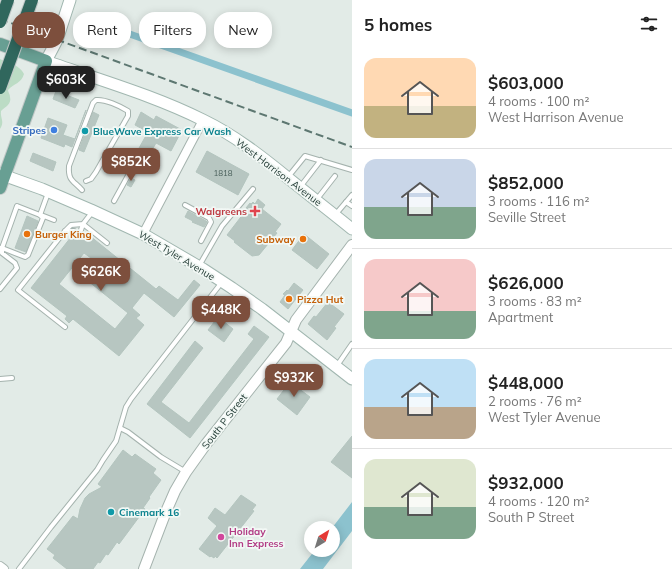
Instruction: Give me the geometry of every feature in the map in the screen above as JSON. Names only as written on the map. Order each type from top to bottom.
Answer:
[{"type":"highway","points":[[0,22],[8,0]]},
{"type":"highway","points":[[0,88],[32,0]]},
{"type":"main road","points":[[0,188],[2,175],[46,61],[57,40],[70,0]]},
{"type":"main road","points":[[0,44],[46,61]]},
{"type":"main road","name":"West Harrison Avenue","points":[[46,61],[168,104],[203,120],[239,140],[260,155],[352,229]]},
{"type":"main road","name":"West Tyler Avenue","points":[[2,175],[94,211],[143,234],[199,267],[262,309],[352,379]]},
{"type":"street","points":[[143,234],[203,120]]},
{"type":"street","name":"South P Street","points":[[144,569],[167,508],[186,472],[206,444],[286,343],[296,320],[352,245]]},
{"type":"street","points":[[0,566],[4,569]]},
{"type":"lane","points":[[82,190],[71,179],[69,174],[69,166],[93,103],[96,100],[101,100],[123,108],[128,111],[128,116],[96,172],[91,179],[86,181]]},
{"type":"lane","points":[[287,177],[305,156],[352,170]]},
{"type":"lane","points":[[300,187],[321,160]]},
{"type":"lane","points":[[114,201],[130,172]]},
{"type":"lane","points":[[316,200],[335,176]]},
{"type":"lane","points":[[199,267],[222,226],[253,189]]},
{"type":"lane","points":[[1,248],[25,257],[28,255],[43,218],[40,215],[48,192]]},
{"type":"lane","points":[[335,216],[352,194]]},
{"type":"lane","points":[[346,202],[352,205]]},
{"type":"lane","points":[[185,204],[209,218],[211,222],[201,241]]},
{"type":"lane","points":[[0,289],[17,268],[15,263],[2,253],[1,248],[17,206],[54,220]]},
{"type":"lane","points":[[80,230],[94,211]]},
{"type":"lane","points":[[65,327],[18,290],[71,225],[83,224],[107,243]]},
{"type":"lane","points":[[65,231],[74,230]]},
{"type":"lane","points":[[20,569],[51,527],[98,470],[116,441],[126,407],[131,399],[222,282]]},
{"type":"lane","points":[[336,367],[352,344]]},
{"type":"lane","points":[[0,379],[12,378]]},
{"type":"lane","points":[[120,428],[128,432],[161,457],[186,472]]},
{"type":"green space","points":[[0,59],[17,66],[24,74],[19,82],[8,90],[10,102],[1,111],[2,122],[0,129]]},
{"type":"water","points":[[352,502],[352,531],[340,547],[340,521],[337,521]]},
{"type":"water","points":[[309,557],[332,557],[323,569],[300,569]]},
{"type":"building","points":[[56,91],[79,100],[75,108],[53,99]]},
{"type":"building","name":"Stripes","points":[[86,110],[72,147],[65,144],[64,147],[41,138],[48,118],[67,125],[63,135],[75,139]]},
{"type":"building","points":[[93,112],[99,115],[84,152],[79,150]]},
{"type":"building","points":[[141,112],[154,120],[156,116],[182,130],[171,151],[156,143],[152,150],[147,147],[136,169],[129,166],[148,132],[135,125]]},
{"type":"building","points":[[207,151],[249,174],[238,195],[196,172]]},
{"type":"building","points":[[33,153],[56,162],[53,171],[30,161]]},
{"type":"building","points":[[131,178],[135,180],[131,187],[127,185]]},
{"type":"building","name":"Walgreens","points":[[258,199],[265,205],[262,209],[281,224],[275,232],[277,233],[259,255],[252,256],[227,235],[250,203],[251,204],[253,202],[255,204]]},
{"type":"building","points":[[188,211],[207,222],[204,227],[185,217]]},
{"type":"building","name":"Burger King","points":[[27,216],[38,221],[26,252],[15,248]]},
{"type":"building","points":[[77,231],[89,238],[90,236],[156,289],[159,286],[178,300],[194,280],[200,285],[174,317],[144,293],[132,308],[140,315],[136,318],[144,325],[119,356],[73,319],[69,323],[65,319],[67,316],[31,288],[71,237],[76,234]],"holes":[[[84,253],[95,261],[83,277],[128,313],[115,329],[59,284]]]},
{"type":"building","points":[[304,234],[329,254],[317,269],[292,250]]},
{"type":"building","name":"Pizza Hut","points":[[294,283],[303,290],[288,309],[280,302],[285,295],[283,294],[287,290],[288,291]]},
{"type":"building","points":[[328,302],[344,314],[334,327],[336,328],[327,340],[308,324],[314,316],[316,317]]},
{"type":"building","points":[[218,317],[233,329],[224,342],[208,330]]},
{"type":"building","points":[[254,326],[269,337],[190,438],[147,404],[195,341],[203,348],[161,402],[189,423],[254,339],[248,334]]},
{"type":"building","points":[[290,382],[310,397],[297,415],[277,399]]},
{"type":"building","points":[[352,436],[352,478],[331,462]]},
{"type":"building","name":"Cinemark 16","points":[[123,450],[132,457],[135,454],[156,469],[153,473],[161,480],[149,497],[150,498],[143,508],[145,509],[119,544],[117,542],[100,563],[98,562],[93,569],[67,569],[53,558],[55,555],[47,549],[73,516],[78,519],[80,509],[85,498],[102,487],[98,484]]},
{"type":"building","name":"Holiday Inn Express","points":[[241,495],[256,505],[252,510],[254,511],[217,558],[215,556],[214,558],[211,556],[210,557],[199,549],[217,526],[208,518],[215,508],[225,515]]},
{"type":"waterway","points":[[131,34],[352,113]]},
{"type":"railway","points":[[0,19],[352,147]]},
{"type":"place","name":"Stripes","points":[[54,130]]},
{"type":"place","name":"BlueWave Express Car Wash","points":[[85,131]]},
{"type":"place","name":"Walgreens","points":[[255,211]]},
{"type":"place","name":"Burger King","points":[[27,234]]},
{"type":"place","name":"Subway","points":[[303,239]]},
{"type":"place","name":"Pizza Hut","points":[[289,299]]},
{"type":"place","name":"Cinemark 16","points":[[111,512]]},
{"type":"place","name":"Holiday Inn Express","points":[[221,537]]}]
